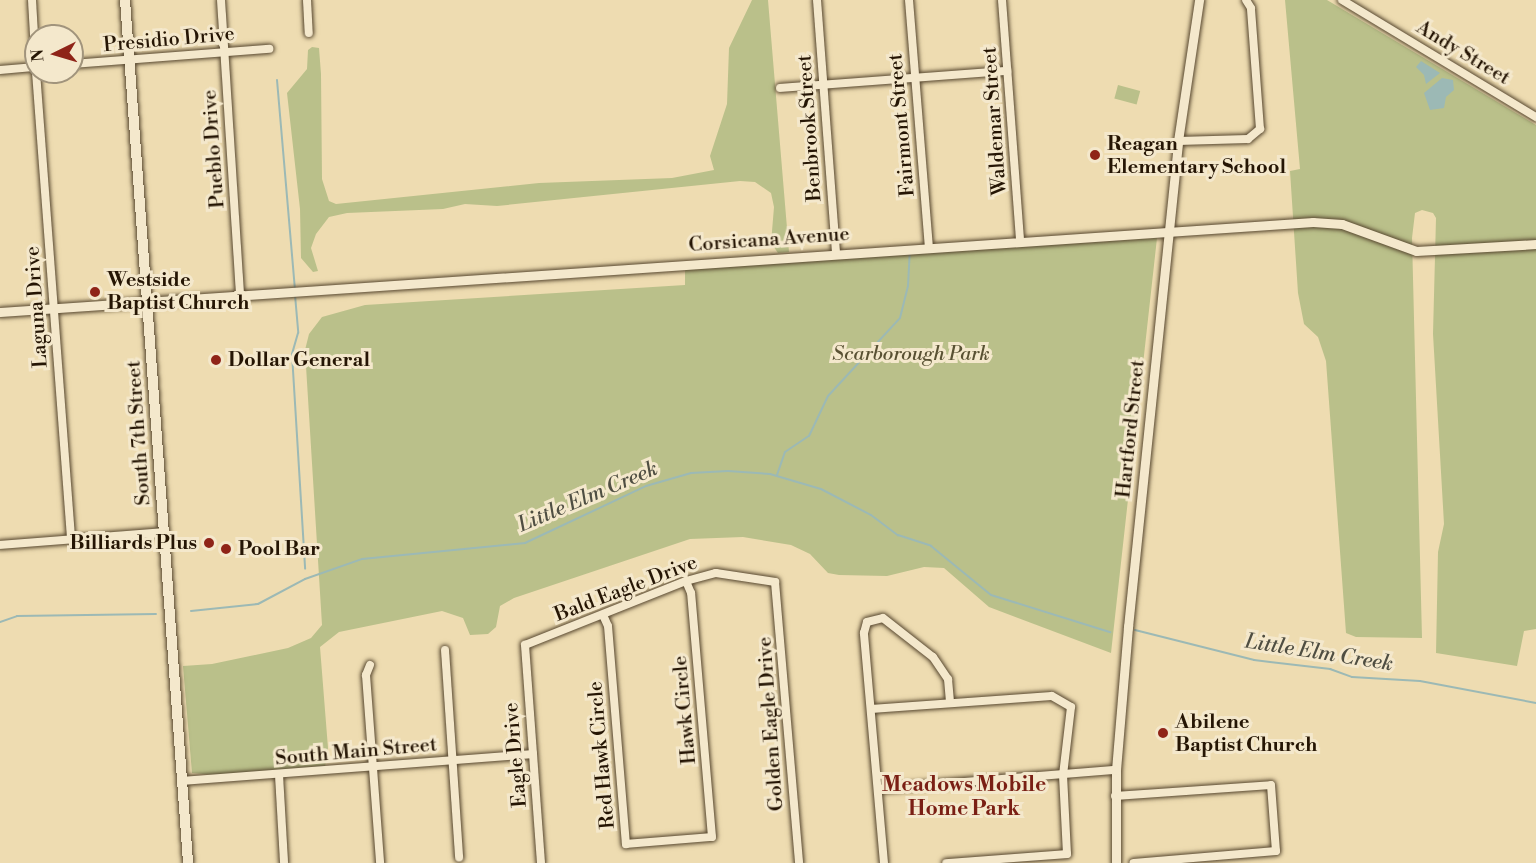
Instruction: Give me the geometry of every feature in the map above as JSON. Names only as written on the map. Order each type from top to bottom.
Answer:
[{"type":"main road","name":"South 7th Street","points":[[126,0],[188,863]]},
{"type":"street","name":"Laguna Drive","points":[[32,0],[33,24]]},
{"type":"street","name":"Pueblo Drive","points":[[221,0],[240,295]]},
{"type":"street","points":[[307,0],[309,33]]},
{"type":"street","name":"Benbrook Street","points":[[817,0],[836,254]]},
{"type":"street","name":"Fairmont Street","points":[[909,0],[929,247]]},
{"type":"street","name":"Waldemar Street","points":[[1002,0],[1020,240]]},
{"type":"street","name":"Hartford Street","points":[[1116,863],[1116,770],[1178,141],[1199,0]]},
{"type":"street","points":[[1178,141],[1248,139],[1260,129],[1251,8],[1246,0]]},
{"type":"street","name":"Andy Street","points":[[1342,0],[1536,117]]},
{"type":"street","name":"Presidio Drive","points":[[84,63],[269,49]]},
{"type":"street","points":[[0,70],[24,69]]},
{"type":"street","points":[[780,88],[1007,71]]},
{"type":"street","name":"Laguna Drive","points":[[37,84],[71,540]]},
{"type":"street","name":"Corsicana Avenue","points":[[0,312],[1020,240],[1328,222],[1416,251],[1536,244]]},
{"type":"street","points":[[0,545],[164,532]]},
{"type":"street","name":"Bald Eagle Drive","points":[[525,645],[686,581],[716,573],[775,582]]},
{"type":"street","name":"Hawk Circle","points":[[686,581],[692,593],[712,837]]},
{"type":"street","name":"Golden Eagle Drive","points":[[775,582],[799,863]]},
{"type":"street","name":"Red Hawk Circle","points":[[603,615],[608,626],[626,844],[712,837]]},
{"type":"street","points":[[884,863],[864,627],[877,617],[944,667],[950,703]]},
{"type":"street","name":"Eagle Drive","points":[[525,645],[542,863]]},
{"type":"street","points":[[445,650],[459,858]]},
{"type":"street","points":[[370,665],[366,675],[380,863]]},
{"type":"street","points":[[871,709],[1052,696],[1067,701],[1073,716],[1063,775],[1067,854],[946,863]]},
{"type":"street","name":"South Main Street","points":[[182,781],[533,754]]},
{"type":"street","points":[[878,789],[1116,770]]},
{"type":"street","points":[[279,775],[284,863]]},
{"type":"street","points":[[1115,796],[1271,785],[1276,851],[1134,863]]},
{"type":"green space","points":[[752,0],[768,0],[789,252],[778,253],[771,243],[774,207],[771,193],[755,182],[740,181],[497,206],[465,204],[443,209],[347,213],[329,217],[316,234],[311,248],[318,271],[313,272],[301,258],[300,209],[287,93],[307,69],[308,50],[312,47],[319,48],[321,74],[322,179],[329,201],[336,204],[539,183],[672,178],[714,170],[710,156],[727,104],[729,48]]},
{"type":"green space","points":[[1285,0],[1327,0],[1536,125],[1536,629],[1524,631],[1517,666],[1436,653],[1438,552],[1444,524],[1433,334],[1436,218],[1433,213],[1422,210],[1415,213],[1412,238],[1422,638],[1356,637],[1346,633],[1326,361],[1318,337],[1304,324],[1298,293],[1290,171],[1300,169]]},
{"type":"green space","points":[[1118,85],[1140,91],[1137,104],[1114,99]]},
{"type":"green space","name":"Scarborough Park","points":[[1157,238],[1111,653],[989,607],[944,568],[924,567],[887,576],[839,575],[828,573],[810,554],[791,545],[743,537],[690,539],[514,598],[500,606],[496,627],[488,634],[470,635],[463,618],[442,611],[339,632],[320,647],[328,748],[325,767],[215,775],[192,773],[183,666],[212,664],[288,648],[311,638],[322,625],[305,350],[309,334],[322,317],[365,305],[685,285],[685,269]]},
{"type":"water","points":[[1421,61],[1440,73],[1426,84],[1424,75],[1416,67]]},
{"type":"water","points":[[1442,78],[1453,80],[1454,90],[1446,97],[1444,108],[1430,110],[1424,93]]},
{"type":"waterway","points":[[277,80],[295,289]]},
{"type":"waterway","points":[[777,475],[785,452],[809,436],[828,396],[900,318],[908,286],[910,251]]},
{"type":"waterway","points":[[295,295],[298,333],[292,354],[305,569]]},
{"type":"waterway","name":"Little Elm Creek","points":[[191,611],[258,604],[305,579],[362,559],[525,543],[646,486],[691,473],[728,471],[770,474],[821,489],[871,515],[898,535],[931,546],[991,595],[1110,632]]},
{"type":"waterway","name":"Little Elm Creek","points":[[0,622],[17,616],[156,614]]},
{"type":"waterway","name":"Little Elm Creek","points":[[1135,630],[1254,660],[1330,669],[1352,677],[1420,681],[1536,703]]},
{"type":"place","name":"Reagan Elementary School","points":[[1095,155]]},
{"type":"place","name":"Westside Baptist Church","points":[[95,292]]},
{"type":"place","name":"Dollar General","points":[[216,360]]},
{"type":"place","name":"Billiards Plus","points":[[209,543]]},
{"type":"place","name":"Pool Bar","points":[[226,549]]},
{"type":"place","name":"Abilene Baptist Church","points":[[1163,733]]},
{"type":"district","name":"Meadows Mobile Home Park","points":[[964,797]]}]
